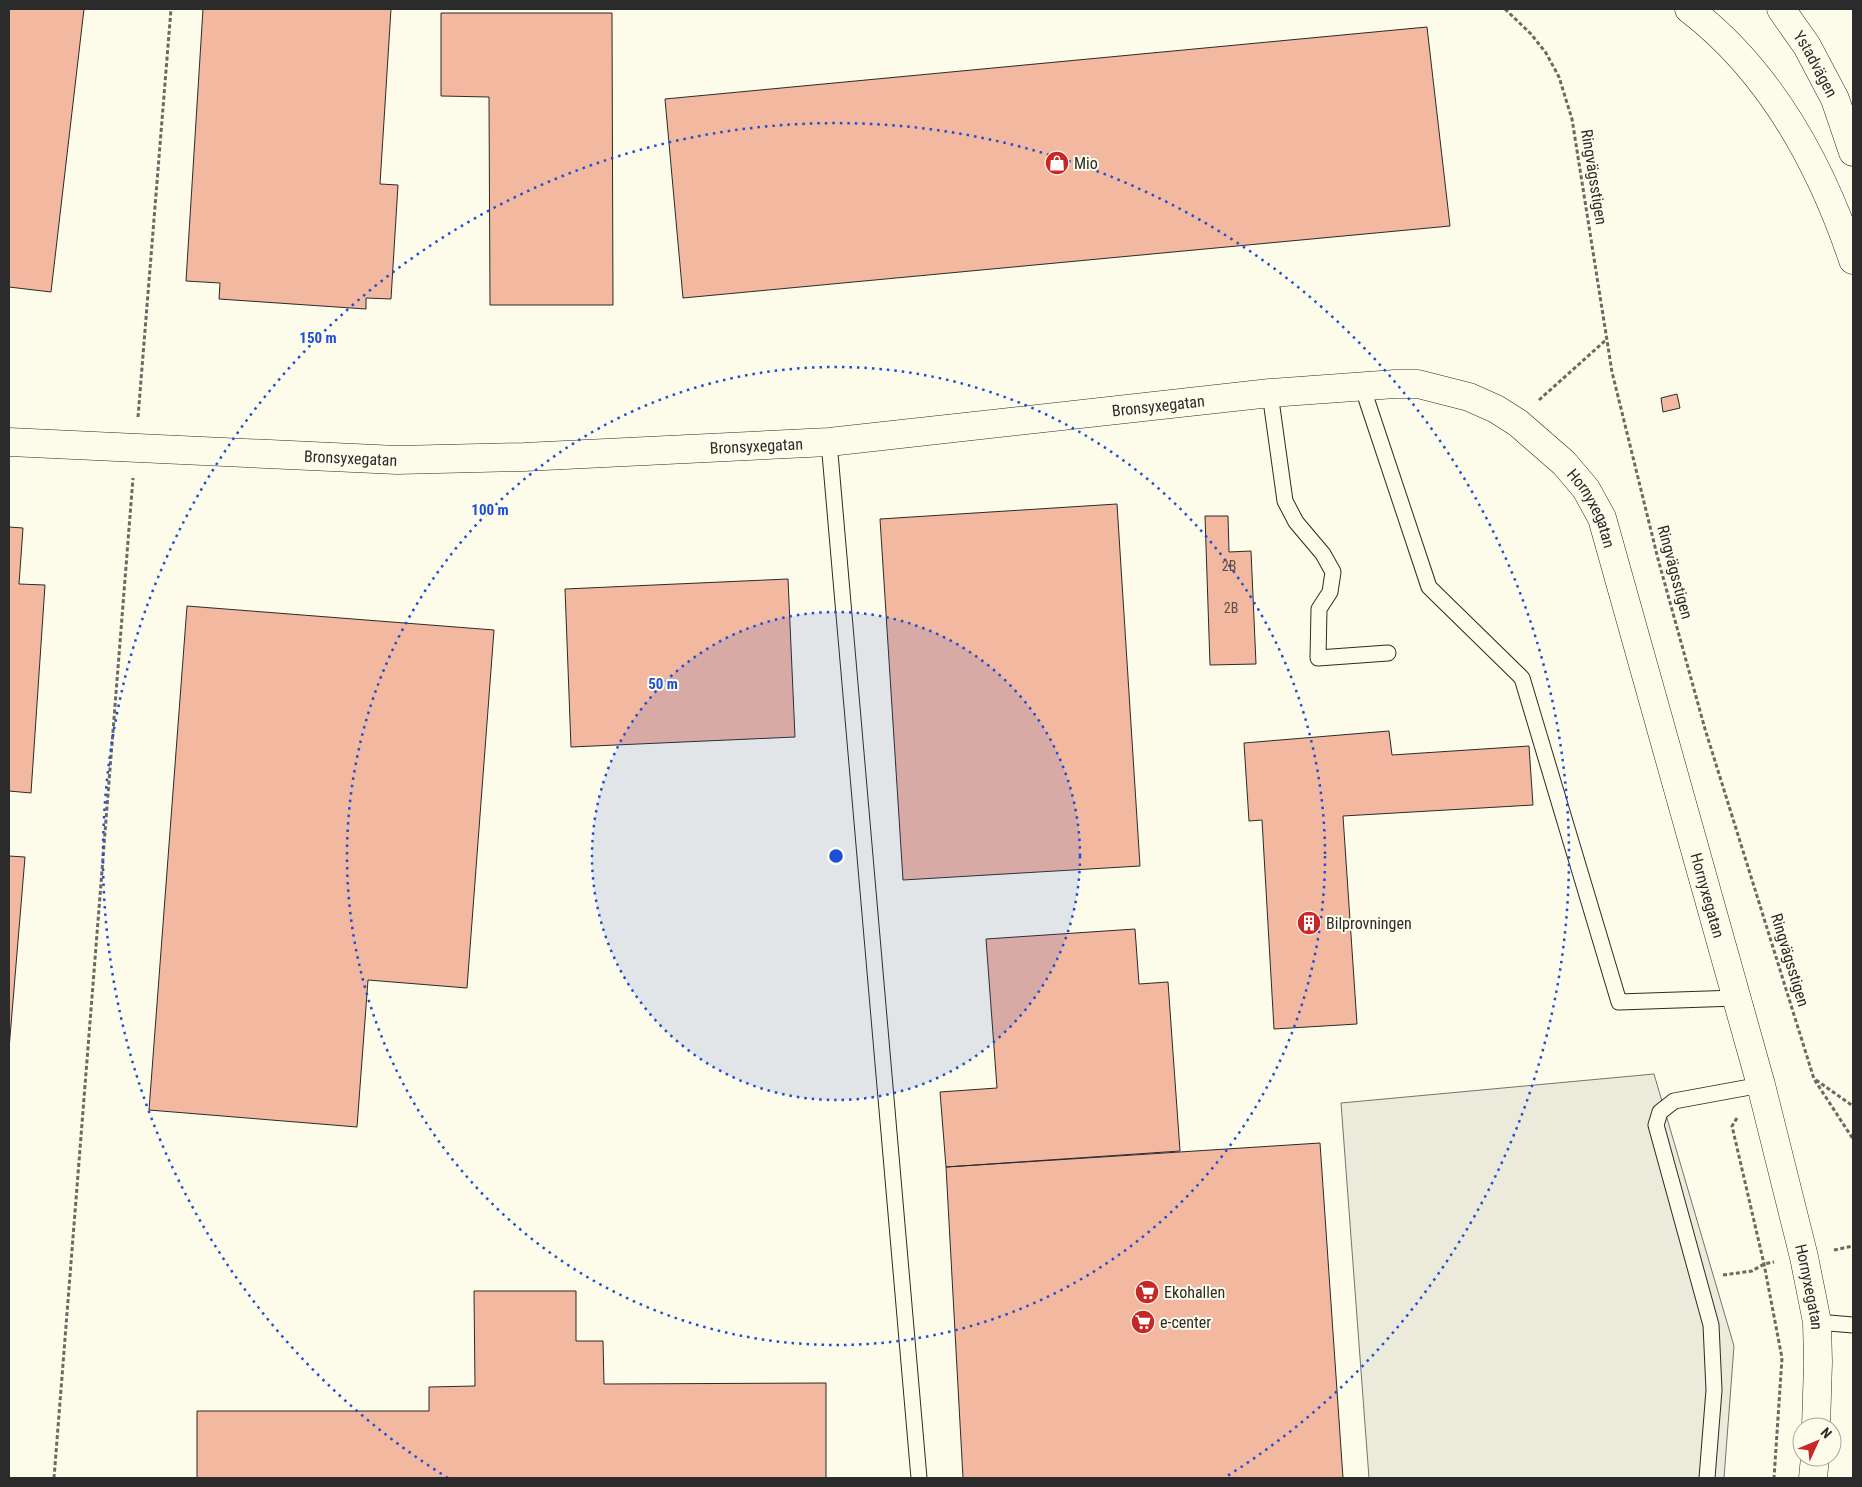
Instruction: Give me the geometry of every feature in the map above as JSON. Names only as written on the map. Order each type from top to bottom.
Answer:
[{"type":"main road","points":[[1690,9],[1708,23],[1751,68],[1796,132],[1827,193],[1853,260]]},
{"type":"main road","name":"Ystadvägen","points":[[1781,9],[1807,46],[1835,99],[1853,152]]},
{"type":"main road","name":"Bronsyxegatan","points":[[9,442],[397,460],[543,456],[829,442],[1270,393],[1418,384],[1469,397],[1507,416]]},
{"type":"main road","name":"Hornyxegatan","points":[[1507,416],[1564,462],[1586,489],[1602,518],[1761,1085],[1804,1257],[1816,1322],[1818,1362],[1816,1417]]},
{"type":"lane","points":[[1362,386],[1429,587],[1522,678],[1619,1002],[1736,998]]},
{"type":"lane","points":[[1270,393],[1285,501],[1296,522],[1323,554],[1333,572],[1330,592],[1319,610],[1318,658],[1388,653]]},
{"type":"lane","points":[[829,442],[919,1478]]},
{"type":"lane","points":[[1707,1478],[1714,1390],[1711,1325],[1656,1125],[1660,1112],[1674,1101],[1761,1085]]},
{"type":"lane","points":[[1816,1322],[1853,1325]]},
{"type":"path","points":[[54,1478],[171,9]]},
{"type":"path","name":"Ringvägsstigen","points":[[1505,9],[1531,34],[1546,53],[1562,86],[1572,119],[1612,372],[1658,559],[1705,729],[1814,1079],[1853,1139]]},
{"type":"path","points":[[1507,416],[1534,404],[1607,338]]},
{"type":"path","points":[[1814,1079],[1853,1106]]},
{"type":"path","points":[[1761,1085],[1732,1126],[1764,1264],[1782,1358],[1774,1478]]},
{"type":"path","points":[[1699,1277],[1752,1271],[1764,1264]]},
{"type":"shaded area","points":[[1654,1074],[1734,1346],[1724,1478],[1369,1478],[1341,1103]]},
{"type":"building","points":[[9,9],[84,9],[51,292],[9,287]]},
{"type":"building","points":[[203,9],[391,9],[380,184],[398,185],[391,299],[366,298],[366,309],[219,299],[220,283],[186,281]]},
{"type":"building","points":[[441,13],[612,13],[613,305],[490,305],[489,97],[441,96]]},
{"type":"building","name":"Mio","points":[[1427,27],[1450,226],[683,298],[665,99]]},
{"type":"building","points":[[1677,394],[1680,408],[1663,412],[1661,398]]},
{"type":"building","points":[[1117,504],[1140,866],[903,880],[880,519]]},
{"type":"building","points":[[1205,516],[1228,516],[1229,552],[1251,551],[1256,664],[1210,665]]},
{"type":"building","points":[[9,527],[23,528],[19,584],[45,585],[31,793],[9,791]]},
{"type":"building","points":[[788,579],[795,737],[571,747],[565,589]]},
{"type":"building","points":[[187,606],[494,630],[467,988],[368,980],[357,1127],[149,1110]]},
{"type":"building","name":"Bilprovningen","points":[[1389,731],[1392,755],[1529,746],[1533,805],[1343,816],[1357,1024],[1274,1029],[1262,820],[1249,821],[1244,743]]},
{"type":"building","points":[[9,856],[25,857],[9,1049]]},
{"type":"building","points":[[1135,929],[1139,984],[1168,982],[1180,1151],[946,1167],[940,1092],[997,1088],[986,939]]},
{"type":"building","name":"e-center","points":[[1320,1143],[1343,1478],[963,1478],[946,1167]]},
{"type":"building","points":[[474,1291],[576,1291],[576,1341],[603,1341],[604,1384],[826,1383],[826,1478],[197,1478],[197,1411],[429,1411],[429,1387],[475,1386]]},
{"type":"place","name":"Mio","points":[[1057,163]]},
{"type":"place","name":"Bilprovningen","points":[[1309,923]]},
{"type":"place","name":"Ekohallen","points":[[1147,1292]]},
{"type":"place","name":"e-center","points":[[1143,1322]]}]
